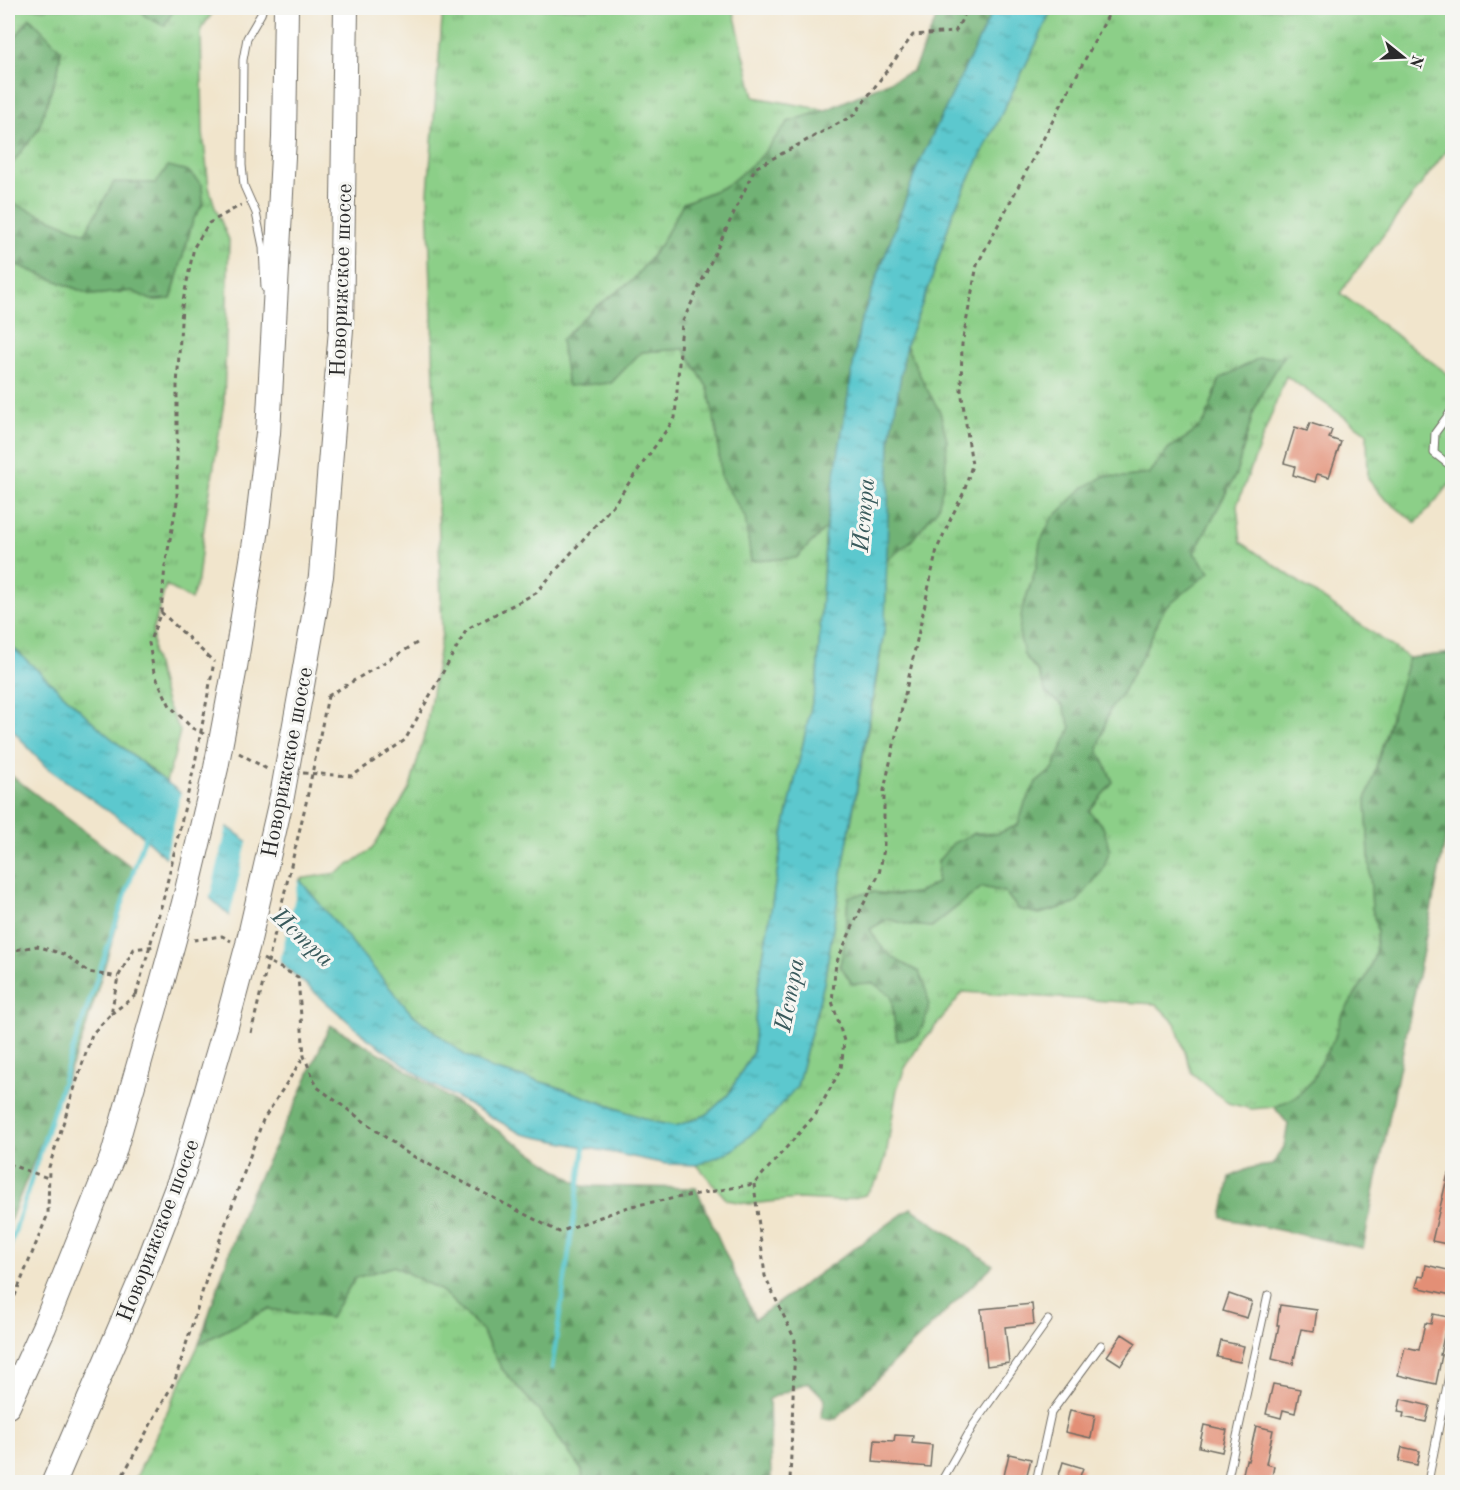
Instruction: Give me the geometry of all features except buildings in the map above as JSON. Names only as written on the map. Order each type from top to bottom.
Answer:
[{"type":"highway","points":[[8,1406],[44,1327],[114,1155],[147,998],[184,903],[216,768],[225,665],[257,529],[268,433],[284,138],[286,8]]},
{"type":"highway","name":"Новорижское шоссе","points":[[54,1482],[148,1263],[183,1172],[248,944],[282,796],[321,576],[341,329],[346,8]]},
{"type":"lane","points":[[263,8],[247,38],[243,60],[242,165],[244,186],[256,213],[263,247],[265,291]]},
{"type":"lane","points":[[266,326],[268,433]]},
{"type":"lane","points":[[1452,410],[1435,433],[1434,453],[1452,467]]},
{"type":"lane","points":[[1227,1482],[1268,1295]]},
{"type":"lane","points":[[941,1482],[974,1424],[1048,1320]]},
{"type":"lane","points":[[1036,1482],[1051,1413],[1101,1345]]},
{"type":"lane","points":[[1428,1482],[1452,1360]]},
{"type":"path","points":[[294,772],[352,776],[405,740],[467,628],[536,593],[614,504],[675,418],[682,324],[755,168],[855,115],[913,35],[955,32],[968,8]]},
{"type":"path","points":[[260,957],[298,977],[304,1056],[318,1087],[407,1153],[559,1232],[632,1206],[754,1184],[816,1114],[841,1069],[844,1041],[832,1001],[836,963],[879,874],[884,849],[884,790],[937,549],[964,492],[972,465],[961,390],[961,367],[962,344],[977,265],[1112,8]]},
{"type":"path","points":[[212,739],[192,728],[170,705],[154,673],[148,643],[161,612],[165,566],[177,502],[177,386],[182,306],[194,247],[209,223],[250,200]]},
{"type":"path","points":[[8,1313],[48,1214],[49,1167],[92,1034],[111,1014],[147,998],[164,896],[195,763],[225,665],[161,612]]},
{"type":"path","points":[[251,1033],[306,803],[328,696],[417,643]]},
{"type":"path","points":[[231,750],[271,771]]},
{"type":"path","points":[[189,941],[222,936],[231,941]]},
{"type":"path","points":[[8,949],[37,946],[66,955],[88,972],[118,976]]},
{"type":"path","points":[[111,1014],[118,976],[134,949],[156,946]]},
{"type":"path","points":[[119,1482],[175,1380],[210,1267],[263,1120],[304,1056]]},
{"type":"path","points":[[8,1164],[49,1178]]},
{"type":"path","points":[[754,1184],[765,1276],[795,1340],[790,1482]]},
{"type":"green space","points":[[8,8],[141,8],[145,16],[175,8],[216,8],[201,29],[203,133],[209,187],[229,240],[224,402],[198,580],[191,600],[166,585],[153,630],[153,654],[166,703],[180,731],[166,782],[105,733],[8,643],[8,257],[15,264],[91,295],[132,291],[151,300],[171,299],[193,220],[203,204],[202,184],[114,183],[85,234],[8,201],[8,169],[38,130],[58,70],[61,51],[30,18],[8,47]]},
{"type":"green space","points":[[141,8],[175,8],[164,26],[145,16]]},
{"type":"green space","points":[[443,8],[733,8],[754,97],[826,110],[788,122],[760,158],[726,186],[683,203],[661,244],[633,280],[593,309],[611,383],[641,352],[684,349],[708,388],[717,433],[721,478],[746,517],[751,561],[796,558],[826,528],[817,680],[785,825],[757,993],[753,1052],[728,1095],[706,1115],[676,1126],[654,1122],[552,1085],[492,1069],[466,1056],[411,1013],[299,879],[337,873],[372,849],[410,788],[426,729],[442,633],[428,192]]},
{"type":"green space","points":[[941,8],[994,8],[918,165],[860,324],[826,528],[796,558],[751,561],[745,517],[721,478],[717,433],[708,388],[684,349],[641,352],[611,383],[568,386],[561,340],[593,309],[633,280],[661,244],[683,203],[726,186],[760,158],[788,122],[826,110],[913,71]]},
{"type":"green space","points":[[1052,8],[1452,8],[1452,143],[1340,293],[1452,377],[1452,482],[1416,523],[1384,498],[1368,479],[1367,433],[1286,376],[1237,505],[1241,542],[1409,658],[1366,800],[1372,908],[1377,930],[1375,954],[1367,976],[1341,1017],[1334,1040],[1312,1081],[1296,1097],[1274,1107],[1251,1109],[1228,1103],[1192,1073],[1175,1023],[1156,1004],[963,992],[916,1050],[905,1068],[897,1089],[886,1156],[879,1178],[865,1195],[842,1201],[798,1199],[750,1204],[727,1200],[697,1165],[733,1150],[797,1086],[824,983],[871,712],[885,626],[886,561],[912,540],[947,441],[940,412],[906,345],[931,281],[953,212]],"holes":[[[1283,356],[1253,413],[1236,474],[1194,553],[1209,572],[1164,609],[1144,653],[1122,693],[1109,711],[1098,749],[1113,782],[1089,811],[1103,827],[1075,904],[1039,914],[1018,909],[1005,892],[982,887],[932,927],[910,925],[888,919],[870,929],[881,948],[899,962],[919,972],[897,1041],[891,996],[840,965],[845,942],[848,898],[872,892],[894,895],[917,893],[937,883],[938,861],[975,833],[997,834],[1018,825],[1025,803],[1036,783],[1053,769],[1071,727],[1063,706],[1046,693],[1038,672],[1024,655],[1022,610],[1037,565],[1040,542],[1104,476],[1126,477],[1149,474],[1169,448],[1189,436],[1205,421],[1220,379],[1240,369]]]},
{"type":"green space","points":[[30,18],[61,50],[58,70],[38,130],[8,169],[8,47]]},
{"type":"green space","points":[[168,166],[188,171],[202,185],[203,204],[193,220],[171,299],[151,300],[132,291],[91,295],[15,264],[8,257],[8,201],[85,233],[114,182],[156,183]]},
{"type":"green space","points":[[906,345],[940,412],[947,441],[945,476],[938,508],[912,540],[886,561],[890,440]]},
{"type":"green space","points":[[1284,356],[1253,413],[1236,474],[1194,553],[1210,572],[1164,609],[1144,653],[1122,693],[1109,711],[1098,749],[1113,782],[1089,811],[1103,827],[1110,849],[1103,870],[1075,904],[1039,914],[1018,909],[1005,892],[982,887],[931,927],[910,925],[888,919],[870,929],[879,944],[890,955],[919,972],[928,998],[928,1011],[918,1036],[897,1041],[891,996],[873,983],[852,984],[840,965],[845,942],[848,897],[872,892],[894,895],[917,893],[937,883],[938,861],[953,843],[975,833],[997,834],[1018,825],[1025,803],[1036,783],[1053,769],[1071,727],[1063,706],[1046,693],[1038,672],[1024,655],[1019,632],[1022,610],[1037,565],[1040,542],[1051,520],[1083,488],[1104,476],[1126,477],[1149,474],[1169,448],[1189,436],[1205,421],[1220,379],[1259,358]]},
{"type":"green space","points":[[1452,653],[1452,807],[1363,1248],[1222,1218],[1230,1177],[1250,1168],[1272,1165],[1284,1147],[1288,1124],[1274,1107],[1296,1097],[1312,1081],[1334,1040],[1341,1017],[1367,976],[1375,954],[1377,930],[1372,908],[1366,800],[1409,658]]},
{"type":"green space","points":[[8,773],[134,869],[83,1037],[8,1226]]},
{"type":"green space","points":[[330,1025],[390,1059],[582,1186],[696,1188],[755,1319],[911,1208],[993,1265],[836,1419],[821,1418],[825,1399],[808,1382],[769,1399],[771,1482],[583,1482],[582,1470],[539,1411],[502,1369],[480,1328],[442,1291],[394,1266],[355,1278],[330,1318],[268,1309],[199,1344],[245,1205],[297,1101]]},
{"type":"green space","points":[[394,1266],[442,1291],[480,1328],[502,1369],[539,1411],[582,1471],[583,1482],[134,1482],[199,1344],[268,1309],[330,1318],[355,1278]]},
{"type":"water","name":"Истра","points":[[994,8],[1052,8],[953,212],[931,281],[906,345],[890,440],[885,626],[824,983],[797,1086],[772,1116],[733,1150],[697,1165],[666,1164],[522,1134],[432,1084],[367,1038],[138,832],[46,767],[8,725],[8,643],[105,733],[154,773],[299,879],[411,1013],[466,1056],[492,1069],[552,1085],[654,1122],[676,1126],[706,1115],[728,1095],[753,1052],[757,993],[785,825],[817,680],[826,528],[860,324],[918,165]]},
{"type":"pier","points":[[182,789],[228,823],[209,901],[165,861]]},
{"type":"pier","points":[[248,838],[300,876],[279,965],[229,919]]},
{"type":"waterway","points":[[8,1253],[72,1052],[146,834]]},
{"type":"waterway","points":[[552,1368],[585,1142]]}]
